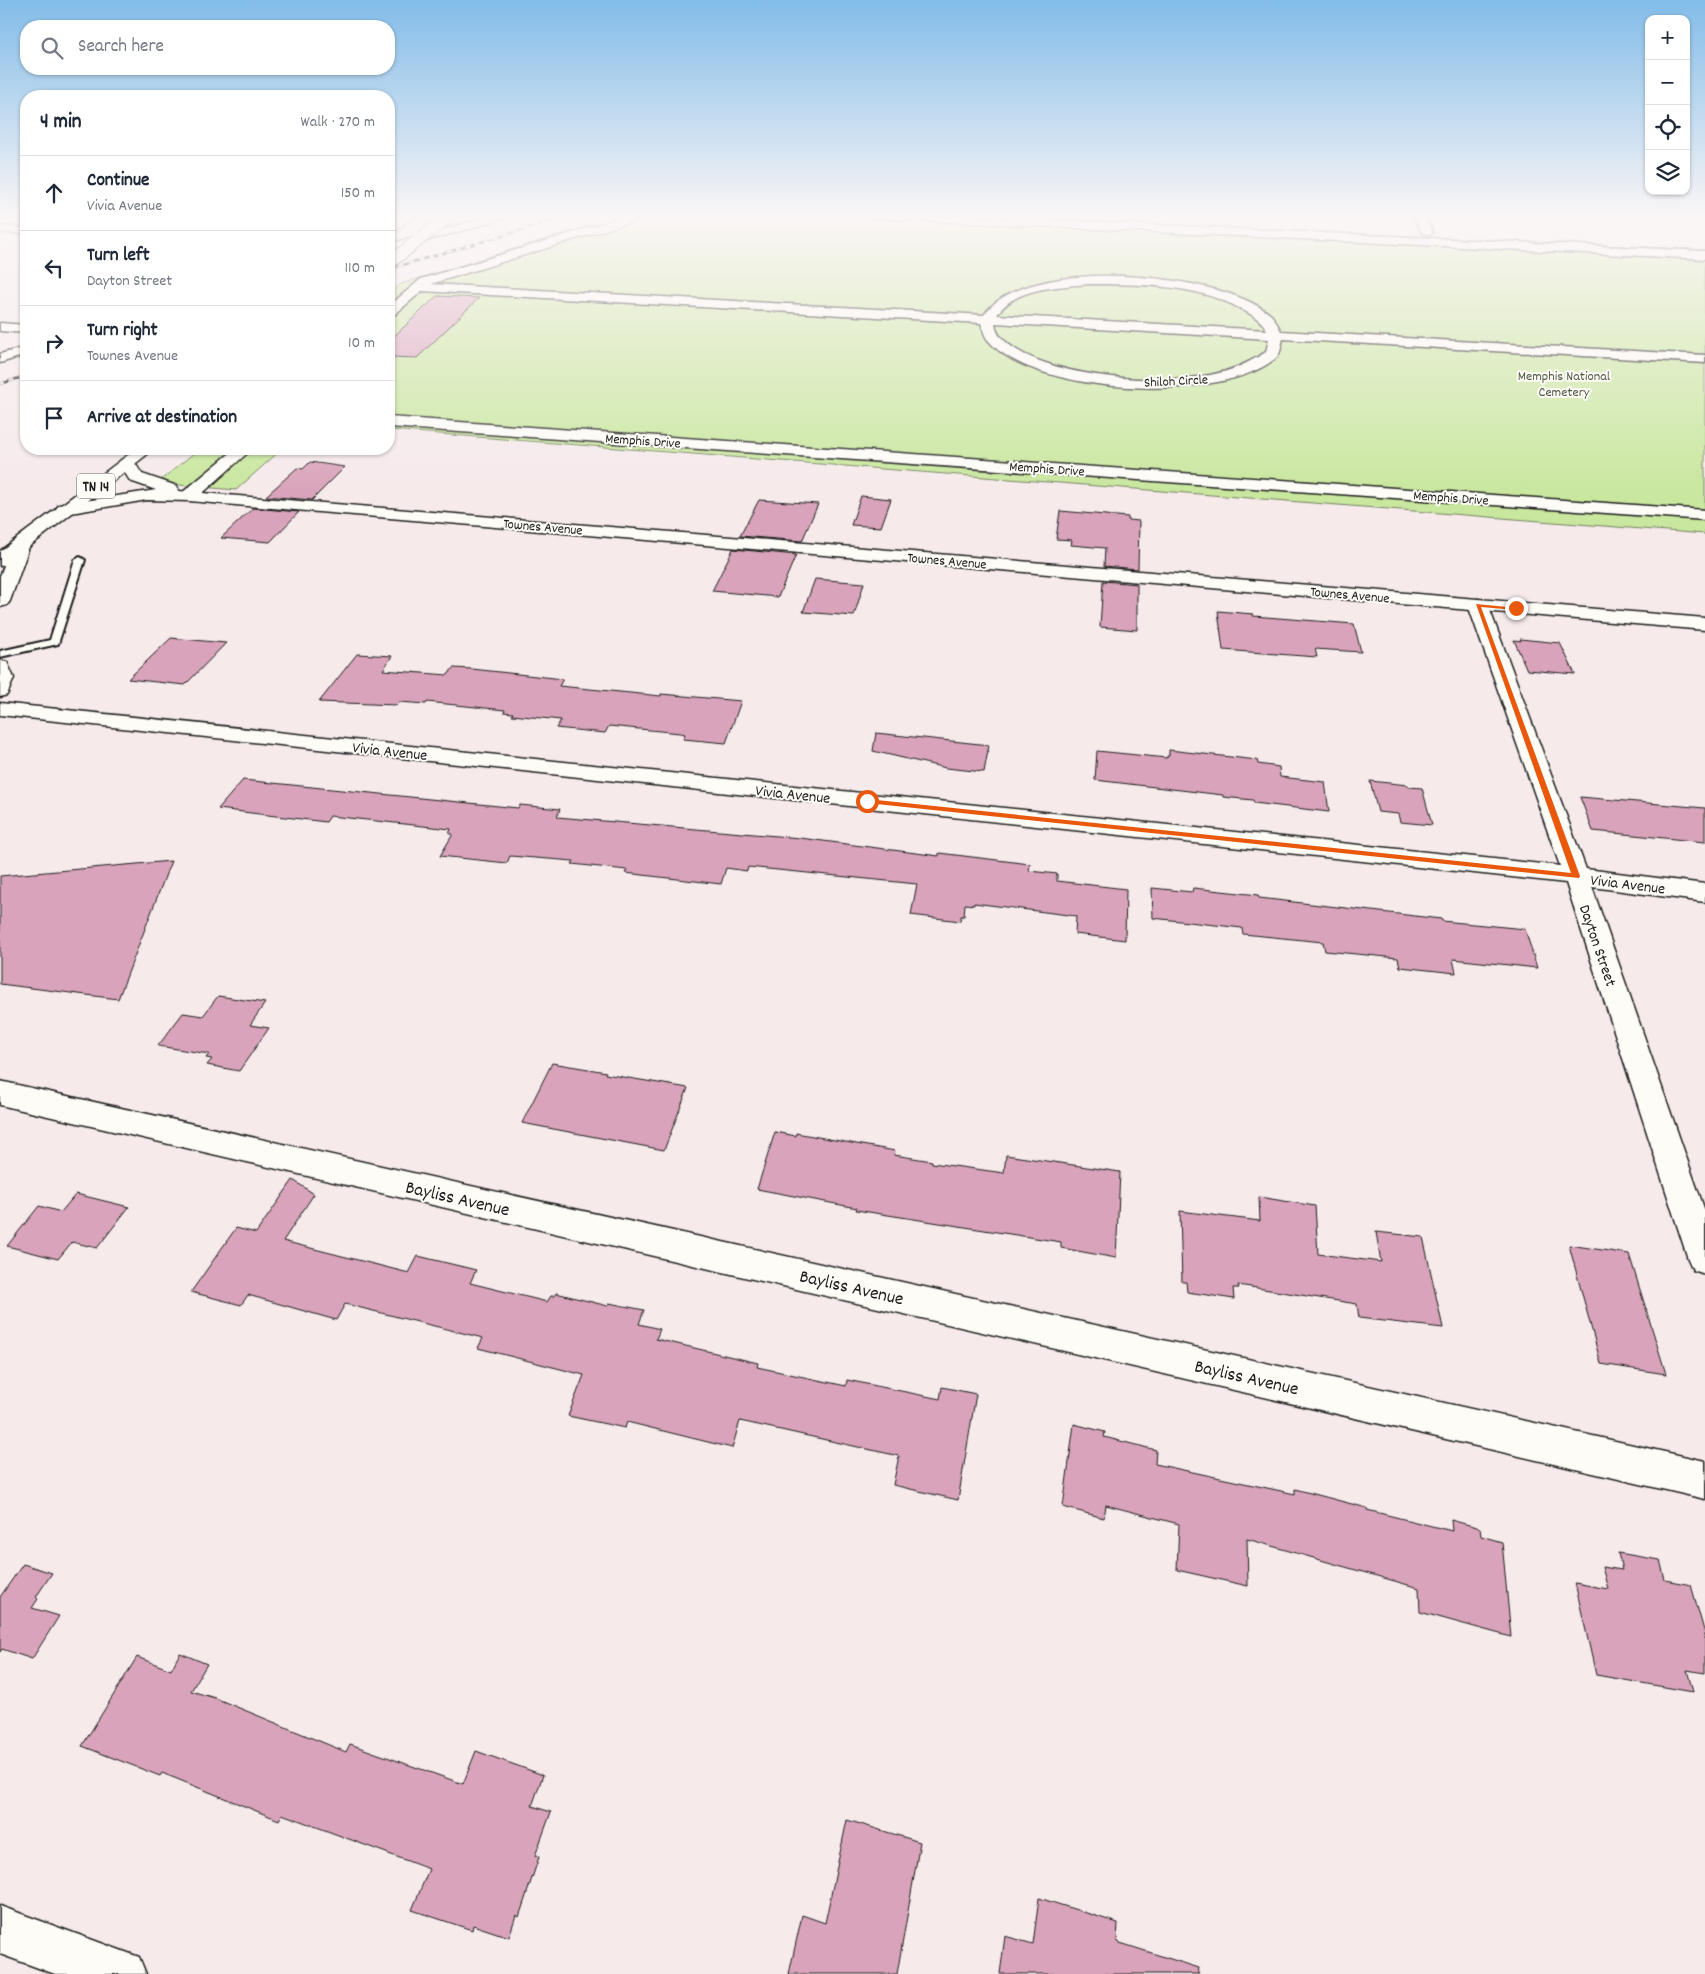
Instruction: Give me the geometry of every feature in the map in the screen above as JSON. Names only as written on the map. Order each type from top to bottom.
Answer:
[{"type":"street","points":[[758,307],[1705,359]]},
{"type":"street","points":[[987,320],[996,307]]},
{"type":"street","points":[[1247,307],[1267,320],[1277,336]]},
{"type":"street","name":"Shiloh Circle","points":[[987,320],[992,338],[1015,356],[1054,371],[1104,381],[1158,384],[1208,380],[1248,369],[1272,354],[1277,336]]},
{"type":"street","points":[[0,327],[20,329]]},
{"type":"street","points":[[0,359],[20,354]]},
{"type":"street","name":"Memphis Drive","points":[[395,422],[1705,515]]},
{"type":"street","name":"TN 14","points":[[0,560],[138,455]]},
{"type":"street","points":[[189,496],[237,455]]},
{"type":"street","name":"Townes Avenue","points":[[127,463],[136,477],[189,496]]},
{"type":"street","name":"Townes Avenue","points":[[65,509],[147,495],[189,496],[1705,624]]},
{"type":"street","points":[[0,600],[21,544]]},
{"type":"street","name":"Dayton Street","points":[[1478,605],[1576,876],[1705,1259]]},
{"type":"street","points":[[0,666],[4,678],[0,691]]},
{"type":"street","name":"Vivia Avenue","points":[[0,709],[1576,876],[1705,892]]},
{"type":"street","name":"Bayliss Avenue","points":[[0,1093],[1705,1480]]},
{"type":"street","points":[[0,1930],[122,1974]]},
{"type":"lane","points":[[0,654],[54,642],[80,560]]},
{"type":"green space","name":"Memphis National Cemetery","points":[[395,307],[1705,307],[1705,534],[395,430]]},
{"type":"green space","points":[[192,455],[275,455],[236,490],[157,483]]},
{"type":"building","points":[[425,307],[470,307],[417,358],[395,357],[395,335]]},
{"type":"building","points":[[310,462],[345,467],[312,500],[266,496],[297,468],[303,469]]},
{"type":"building","points":[[861,496],[891,499],[881,527],[851,525]]},
{"type":"building","points":[[759,500],[818,504],[802,541],[740,536]]},
{"type":"building","points":[[253,508],[299,512],[270,542],[221,538]]},
{"type":"building","points":[[1060,511],[1128,517],[1128,520],[1139,521],[1138,569],[1104,566],[1105,548],[1071,545],[1072,540],[1056,539]]},
{"type":"building","points":[[733,549],[796,555],[778,597],[712,591]]},
{"type":"building","points":[[815,579],[864,583],[854,616],[803,612]]},
{"type":"building","points":[[1103,581],[1137,584],[1137,630],[1100,627]]},
{"type":"building","points":[[1218,611],[1253,614],[1253,616],[1354,624],[1361,652],[1315,649],[1317,657],[1223,650]]},
{"type":"building","points":[[171,638],[226,643],[185,685],[128,679]]},
{"type":"building","points":[[1520,639],[1560,643],[1575,674],[1527,670],[1514,640],[1521,641]]},
{"type":"building","points":[[357,654],[392,656],[383,670],[448,675],[453,668],[472,669],[563,679],[559,686],[661,696],[661,694],[741,701],[726,743],[683,739],[685,734],[680,733],[609,726],[605,733],[556,728],[561,720],[512,715],[513,713],[504,712],[505,710],[427,702],[426,704],[399,702],[396,705],[319,702]]},
{"type":"building","points":[[876,733],[989,745],[984,772],[946,768],[873,751]]},
{"type":"building","points":[[1169,750],[1257,760],[1258,764],[1279,767],[1280,777],[1325,782],[1329,812],[1254,803],[1253,800],[1223,797],[1223,795],[1095,780],[1097,751],[1167,758]]},
{"type":"building","points":[[243,780],[518,808],[520,805],[560,809],[557,817],[800,838],[939,856],[939,853],[1030,864],[1029,871],[1057,874],[1057,881],[1126,889],[1125,940],[1075,934],[1076,916],[974,903],[974,905],[965,904],[964,916],[961,916],[960,921],[911,915],[917,884],[748,867],[747,871],[726,868],[721,884],[625,873],[627,870],[572,864],[574,861],[510,856],[507,863],[440,856],[453,834],[449,834],[451,829],[330,816],[326,822],[218,809]]},
{"type":"building","points":[[1370,781],[1422,788],[1432,825],[1400,822],[1398,814],[1378,812]]},
{"type":"building","points":[[1580,797],[1705,808],[1705,842],[1593,831]]},
{"type":"building","points":[[171,861],[118,999],[0,984],[0,876]]},
{"type":"building","points":[[1152,888],[1192,892],[1193,888],[1258,895],[1259,898],[1441,919],[1442,921],[1525,929],[1537,968],[1453,959],[1456,973],[1400,967],[1398,958],[1325,951],[1323,942],[1243,934],[1242,928],[1153,918]]},
{"type":"building","points":[[218,996],[265,1003],[250,1025],[269,1028],[239,1071],[207,1065],[212,1059],[206,1058],[209,1054],[158,1046],[183,1013],[203,1016]]},
{"type":"building","points":[[552,1063],[688,1088],[664,1150],[522,1123]]},
{"type":"building","points":[[775,1132],[796,1136],[796,1133],[895,1151],[894,1155],[932,1161],[932,1163],[1004,1173],[1006,1155],[1120,1172],[1116,1258],[1061,1248],[1061,1242],[856,1210],[857,1208],[757,1189]]},
{"type":"building","points":[[293,1180],[314,1194],[283,1241],[409,1273],[418,1256],[476,1270],[470,1283],[547,1302],[556,1293],[608,1306],[609,1303],[644,1310],[639,1324],[660,1329],[656,1339],[758,1363],[757,1367],[846,1386],[847,1380],[940,1399],[942,1387],[976,1394],[958,1500],[893,1485],[899,1456],[740,1421],[732,1448],[627,1422],[625,1428],[568,1416],[584,1375],[478,1348],[483,1338],[345,1304],[336,1320],[248,1295],[241,1305],[191,1292],[236,1228],[256,1233]]},
{"type":"building","points":[[76,1194],[129,1207],[97,1248],[72,1242],[58,1259],[7,1246],[39,1206],[61,1212]]},
{"type":"building","points":[[1259,1197],[1315,1206],[1318,1254],[1381,1262],[1376,1232],[1423,1237],[1443,1328],[1359,1318],[1357,1304],[1238,1285],[1239,1288],[1233,1288],[1234,1299],[1187,1292],[1186,1282],[1182,1282],[1180,1211],[1260,1221]]},
{"type":"building","points":[[1569,1245],[1629,1254],[1666,1374],[1601,1364]]},
{"type":"building","points":[[1074,1424],[1105,1432],[1104,1437],[1156,1450],[1155,1464],[1295,1494],[1295,1489],[1367,1508],[1367,1510],[1452,1531],[1451,1520],[1480,1528],[1481,1536],[1502,1542],[1511,1637],[1420,1612],[1419,1588],[1247,1539],[1248,1586],[1177,1570],[1179,1524],[1106,1505],[1104,1518],[1063,1507]]},
{"type":"building","points":[[1618,1553],[1660,1560],[1665,1580],[1691,1585],[1705,1634],[1705,1673],[1687,1670],[1693,1692],[1596,1675],[1575,1583],[1608,1589],[1602,1567],[1622,1570]]},
{"type":"building","points":[[23,1564],[52,1573],[36,1597],[38,1599],[32,1608],[59,1616],[32,1659],[2,1649],[0,1652],[0,1597]]},
{"type":"building","points":[[180,1653],[207,1664],[191,1691],[215,1698],[346,1752],[350,1744],[463,1784],[476,1751],[543,1775],[532,1806],[551,1812],[535,1856],[539,1857],[519,1917],[516,1915],[509,1937],[473,1925],[472,1930],[412,1910],[429,1869],[282,1814],[279,1820],[162,1773],[160,1776],[82,1746],[137,1657],[171,1670]]},
{"type":"building","points":[[847,1820],[920,1842],[897,1974],[789,1974],[802,1915],[825,1923]]},
{"type":"building","points":[[1039,1898],[1118,1923],[1117,1942],[1199,1968],[1198,1974],[1000,1974],[1005,1936],[1033,1944]]},
{"type":"railway","points":[[0,384],[20,378]]},
{"type":"route","points":[[867,801],[1576,876],[1478,605],[1516,608]]}]
